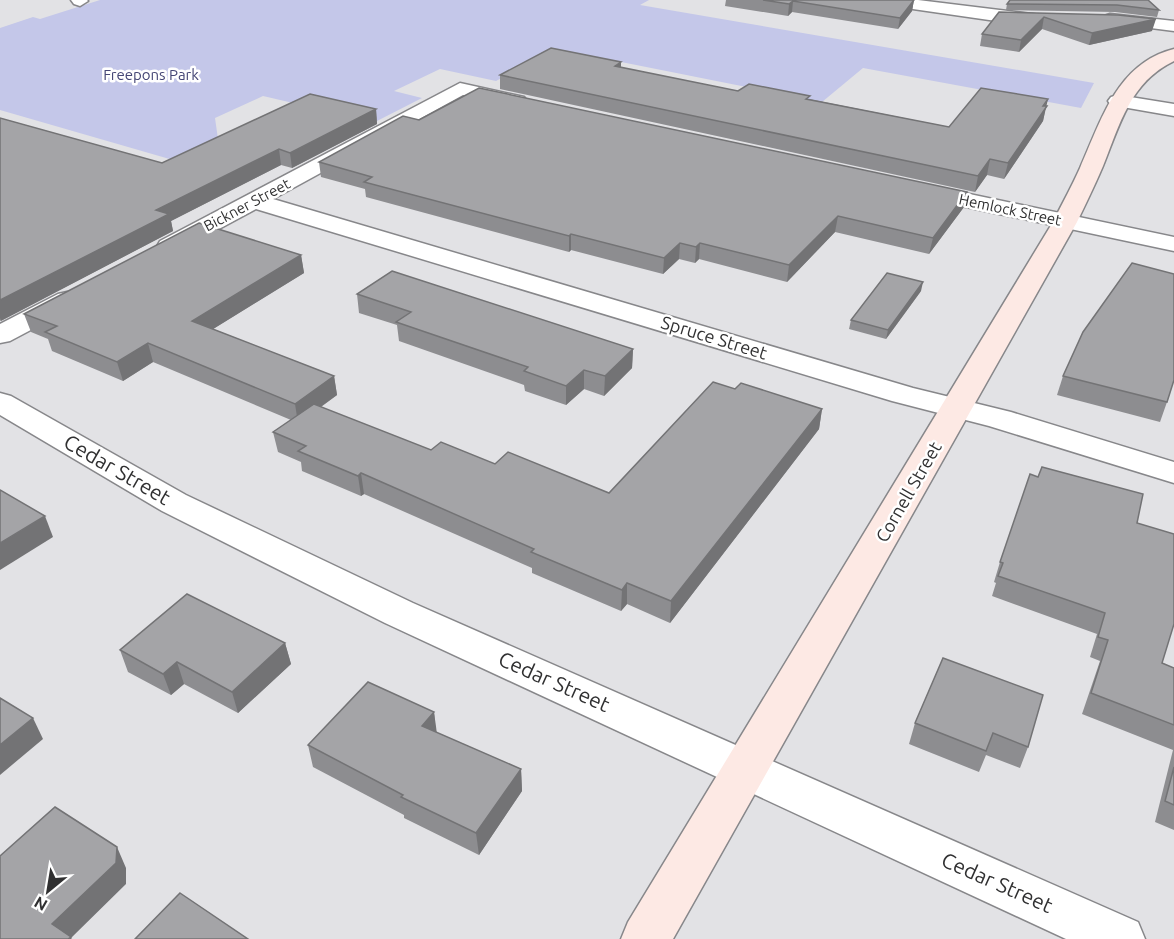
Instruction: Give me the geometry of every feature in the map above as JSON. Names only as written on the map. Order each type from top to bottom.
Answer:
[{"type":"street","points":[[885,0],[964,5],[1011,18],[1059,19]]},
{"type":"street","points":[[1091,19],[1132,20],[1174,26]]},
{"type":"street","name":"Cornell Street","points":[[646,939],[1065,222],[1093,163],[1118,101],[1136,76],[1174,54]]},
{"type":"street","name":"Bickner Street","points":[[153,255],[460,89],[542,107]]},
{"type":"street","points":[[1118,101],[1174,111]]},
{"type":"street","name":"Hemlock Street","points":[[902,186],[1174,244]]},
{"type":"street","name":"Spruce Street","points":[[255,201],[903,395],[957,408],[1174,473]]},
{"type":"street","points":[[0,335],[82,292]]},
{"type":"street","name":"Cedar Street","points":[[0,402],[174,503],[399,613],[1120,939]]},
{"type":"green space","name":"Freepons Park","points":[[100,0],[649,0],[640,5],[1094,83],[1081,108],[863,68],[822,102],[556,49],[496,81],[440,69],[394,91],[422,98],[375,122],[263,96],[215,118],[218,139],[173,160],[0,110],[0,28],[33,17],[40,19]]},
{"type":"building","points":[[763,0],[914,0],[900,18],[793,1],[789,4]]},
{"type":"building","points":[[1010,0],[1148,0],[1159,10],[1117,5],[1007,4]]},
{"type":"building","points":[[999,12],[1118,15],[1156,19],[1092,33],[1044,17],[1021,40],[982,34]]},
{"type":"building","points":[[551,48],[621,62],[615,66],[738,91],[749,84],[810,96],[806,99],[949,127],[981,88],[1048,99],[1043,106],[1047,106],[1008,163],[990,159],[978,176],[500,75]]},
{"type":"building","points":[[479,88],[967,192],[933,238],[838,216],[789,265],[700,243],[696,247],[680,243],[664,258],[571,234],[569,236],[364,182],[372,177],[319,162],[403,116],[419,120]]},
{"type":"building","points":[[310,94],[376,109],[290,153],[279,149],[156,210],[169,214],[0,300],[0,118],[162,163]]},
{"type":"building","points":[[199,223],[301,255],[192,321],[334,376],[295,404],[148,343],[117,362],[45,332],[57,326],[24,314]]},
{"type":"building","points":[[1132,263],[1174,274],[1174,380],[1167,402],[1063,376],[1083,332]]},
{"type":"building","points":[[392,271],[633,349],[605,376],[584,370],[566,386],[524,371],[528,367],[396,322],[411,312],[357,294]]},
{"type":"building","points":[[887,273],[923,282],[888,330],[851,320]]},
{"type":"building","points":[[713,382],[735,389],[741,383],[822,409],[671,601],[627,583],[622,590],[531,552],[534,549],[361,473],[358,476],[298,451],[306,446],[273,432],[314,404],[431,450],[441,442],[495,464],[508,452],[609,493]]},
{"type":"building","points":[[1042,467],[1143,494],[1137,523],[1174,534],[1174,624],[1162,663],[1174,668],[1174,725],[1091,693],[1108,640],[1098,637],[1105,613],[998,576],[1003,563],[1000,562],[1030,474],[1038,477]]},
{"type":"building","points":[[0,490],[45,516],[0,543]]},
{"type":"building","points":[[187,594],[285,643],[232,692],[177,662],[163,674],[120,650]]},
{"type":"building","points":[[943,658],[1043,695],[1028,747],[993,733],[986,751],[915,723]]},
{"type":"building","points":[[368,682],[434,712],[422,726],[521,769],[476,833],[401,797],[403,795],[308,745]]},
{"type":"building","points":[[0,698],[33,718],[0,745]]},
{"type":"building","points":[[1174,767],[1174,805],[1165,801]]},
{"type":"building","points":[[55,807],[117,847],[116,863],[52,924],[71,937],[68,939],[0,939],[0,856]]},
{"type":"building","points":[[180,893],[248,939],[135,939]]}]
